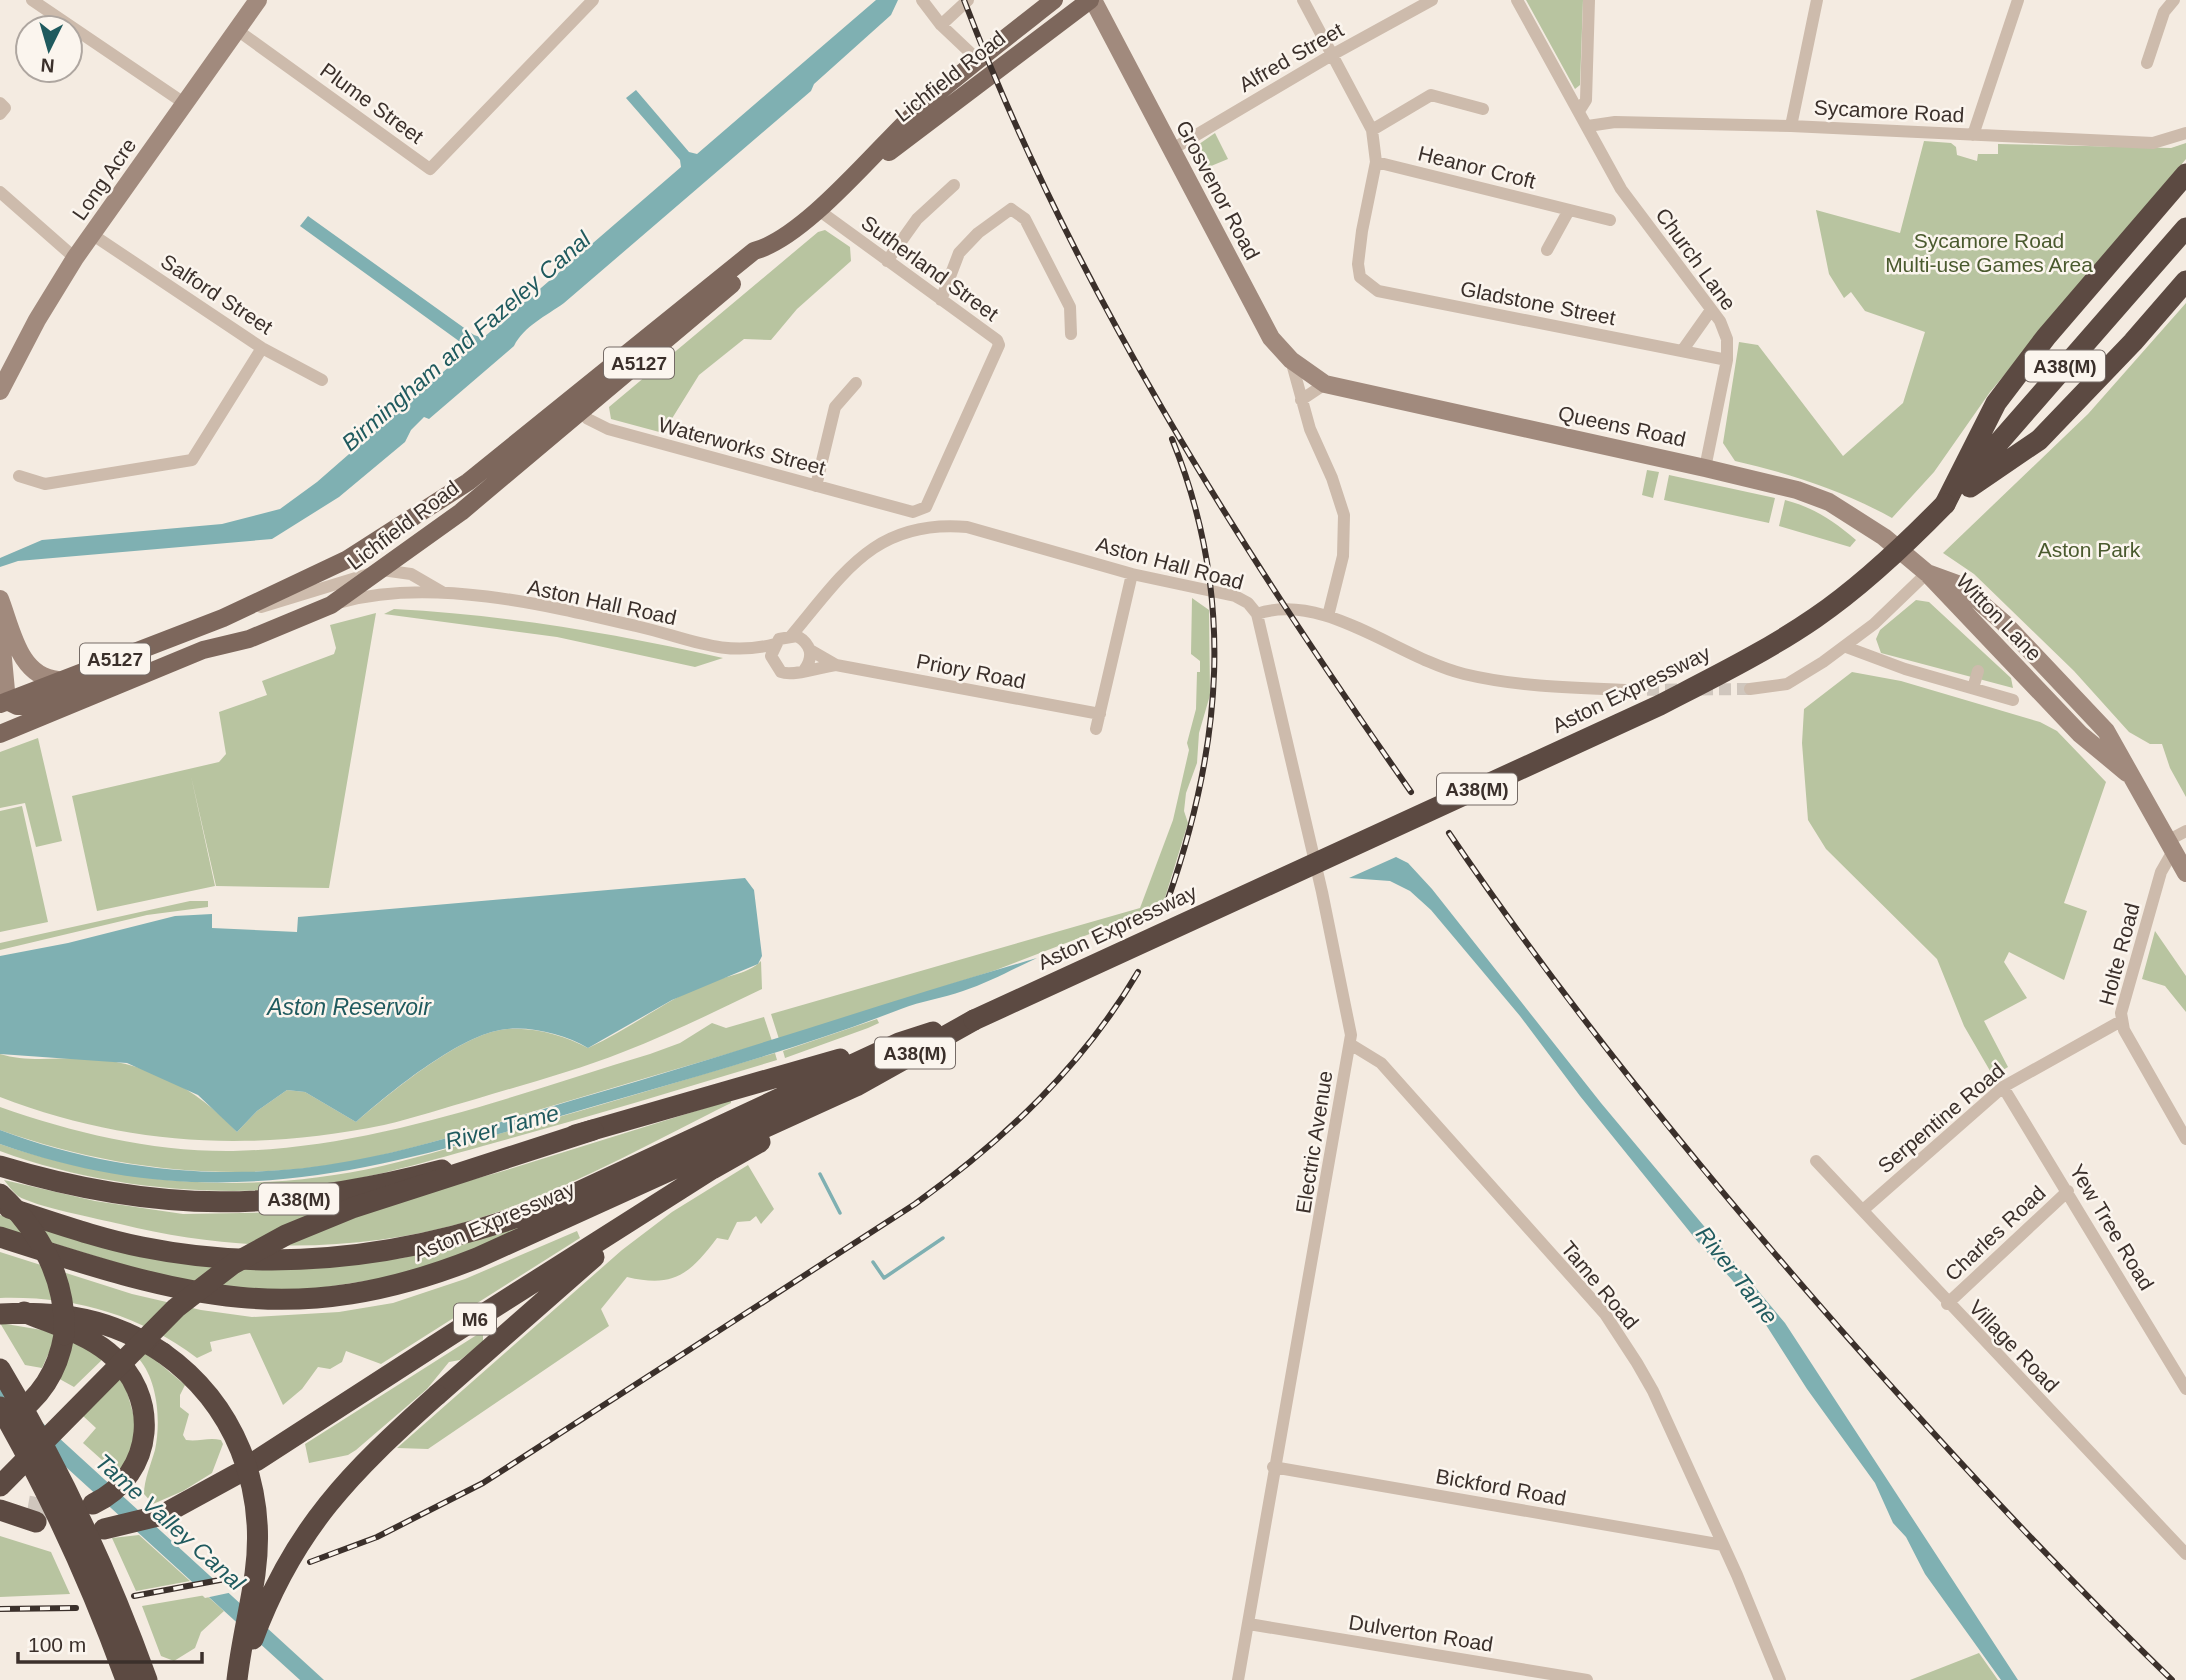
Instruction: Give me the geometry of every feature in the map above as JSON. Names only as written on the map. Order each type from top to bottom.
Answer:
[{"type":"highway","points":[[1945,503],[1996,402],[2046,337],[2186,174]]},
{"type":"highway","name":"Aston Expressway","points":[[856,1086],[974,1020],[1660,705],[1715,677],[1816,617],[1873,572],[1945,503],[2186,228]]},
{"type":"highway","points":[[1945,503],[2039,440],[2133,342],[2186,281]]},
{"type":"highway","name":"Aston Expressway","points":[[0,1238],[155,1284],[206,1295],[273,1301],[364,1293],[419,1280],[477,1258],[705,1152],[899,1043],[974,1020]]},
{"type":"highway","name":"A38(M)","points":[[0,1166],[83,1189],[147,1199],[215,1204],[274,1202],[389,1183],[593,1130],[899,1043]]},
{"type":"highway","name":"M6","points":[[239,1680],[272,1592],[310,1526],[358,1467],[651,1208],[705,1152],[856,1086]]},
{"type":"highway","name":"A38(M)","points":[[0,1486],[176,1308],[239,1261],[286,1235],[352,1208],[593,1130]]},
{"type":"highway","name":"Aston Expressway","points":[[0,1205],[84,1232],[168,1252],[251,1261],[344,1258],[413,1248],[495,1226],[705,1152]]},
{"type":"highway","points":[[0,1194],[27,1224],[47,1255],[60,1287],[65,1319],[62,1348],[50,1378],[30,1404],[0,1423]]},
{"type":"highway","name":"M6","points":[[256,1461],[651,1208]]},
{"type":"highway","name":"M6","points":[[24,1312],[84,1337],[110,1353],[131,1377],[144,1408],[144,1440],[135,1465],[119,1486],[93,1504]]},
{"type":"highway","name":"M6","points":[[0,1314],[54,1312],[97,1321],[131,1334],[163,1353],[191,1375],[220,1411],[242,1451],[253,1486],[257,1555],[239,1680]]},
{"type":"highway","points":[[0,1369],[32,1422],[69,1495],[109,1583],[147,1680]]},
{"type":"highway","points":[[0,1407],[53,1505],[103,1619],[126,1680]]},
{"type":"highway","points":[[104,1529],[162,1515],[237,1474]]},
{"type":"main road","name":"Long Acre","points":[[0,391],[37,320],[75,258],[258,0]]},
{"type":"main road","name":"Lichfield Road","points":[[839,190],[926,102],[1055,0]]},
{"type":"main road","name":"Lichfield Road","points":[[0,734],[203,650],[249,639],[331,605],[461,512],[576,405],[754,251],[768,247],[839,190],[1092,0]]},
{"type":"main road","name":"Grosvenor Road","points":[[1092,0],[1271,338],[1291,360]]},
{"type":"main road","name":"Queens Road","points":[[1291,360],[1325,384],[1797,490],[1829,502],[1884,537],[1927,573]]},
{"type":"main road","name":"Lichfield Road","points":[[2,701],[223,618],[346,560],[445,499],[576,405]]},
{"type":"main road","name":"Witton Lane","points":[[1927,573],[2080,734],[2127,773],[2186,873]]},
{"type":"main road","points":[[0,599],[26,662],[36,675],[58,680]]},
{"type":"main road","points":[[0,627],[2,701],[18,706],[32,706],[110,676],[203,650]]},
{"type":"street","points":[[32,0],[184,103]]},
{"type":"street","name":"Plume Street","points":[[237,30],[430,169],[593,0]]},
{"type":"street","points":[[922,0],[942,25],[978,60]]},
{"type":"street","points":[[942,25],[968,0]]},
{"type":"street","points":[[1303,0],[1330,56],[1372,130],[1376,162]]},
{"type":"street","name":"Alfred Street","points":[[1171,150],[1330,56],[1432,0]]},
{"type":"street","name":"Church Lane","points":[[1517,0],[1621,189],[1711,310],[1727,339],[1727,360],[1706,468]]},
{"type":"street","points":[[1580,111],[1587,100],[1589,0]]},
{"type":"street","points":[[1791,126],[1817,0]]},
{"type":"street","points":[[1973,135],[2018,0]]},
{"type":"street","points":[[2147,63],[2164,12],[2174,0]]},
{"type":"street","points":[[1372,130],[1431,94],[1483,109]]},
{"type":"street","points":[[0,103],[5,108],[0,114]]},
{"type":"street","name":"Sycamore Road","points":[[1588,126],[1615,122],[1791,126],[2152,143],[2186,133]]},
{"type":"street","name":"Heanor Croft","points":[[1376,162],[1610,220]]},
{"type":"street","name":"Gladstone Street","points":[[1376,162],[1358,264],[1360,278],[1378,291],[1727,360]]},
{"type":"street","points":[[887,261],[917,219],[954,185]]},
{"type":"street","points":[[0,193],[75,258]]},
{"type":"street","name":"Sutherland Street","points":[[817,209],[997,340],[998,351],[926,507],[913,512]]},
{"type":"street","points":[[940,300],[959,253],[985,226],[1011,209],[1025,219],[1070,307],[1071,334]]},
{"type":"street","points":[[1548,250],[1569,210]]},
{"type":"street","name":"Salford Street","points":[[93,234],[262,348],[322,380]]},
{"type":"street","points":[[1682,351],[1711,310]]},
{"type":"street","points":[[19,476],[45,484],[192,460],[262,348]]},
{"type":"street","name":"Grosvenor Road","points":[[1291,360],[1301,400],[1344,515],[1343,556],[1328,616]]},
{"type":"street","points":[[817,486],[835,407],[856,383]]},
{"type":"street","points":[[1301,400],[1325,384]]},
{"type":"street","name":"Waterworks Street","points":[[576,405],[597,426],[913,512]]},
{"type":"street","name":"Aston Hall Road","points":[[750,651],[791,636],[821,597],[886,538],[921,527],[967,527],[1132,574],[1235,596],[1246,601],[1257,614],[1288,608],[1328,616],[1435,666],[1462,674],[1508,682],[1629,690]]},
{"type":"street","name":"Aston Hall Road","points":[[223,618],[382,570],[411,574],[445,594]]},
{"type":"street","points":[[1749,689],[1787,684],[1846,647],[1927,573]]},
{"type":"street","points":[[1096,729],[1132,574]]},
{"type":"street","name":"Aston Hall Road","points":[[331,605],[370,594],[445,594],[504,600],[603,619],[708,646],[750,651],[772,662],[787,674],[805,669]]},
{"type":"street","name":"Electric Avenue","points":[[1238,1680],[1273,1466],[1322,1214],[1350,1044],[1350,1023],[1322,892],[1257,614]]},
{"type":"street","points":[[805,619],[809,647],[805,669]]},
{"type":"street","points":[[791,636],[809,647]]},
{"type":"street","points":[[772,662],[775,644]]},
{"type":"street","name":"Priory Road","points":[[809,647],[836,665]]},
{"type":"street","points":[[1846,647],[1905,670],[2013,700]]},
{"type":"street","name":"Priory Road","points":[[805,669],[836,665],[1100,714]]},
{"type":"street","points":[[1973,688],[1978,670]]},
{"type":"street","points":[[2170,846],[2186,831]]},
{"type":"street","name":"Holte Road","points":[[2170,846],[2134,961],[2121,1021],[2186,1139]]},
{"type":"street","name":"Serpentine Road","points":[[1863,1210],[2003,1087],[2121,1021]]},
{"type":"street","name":"Tame Road","points":[[1350,1044],[1381,1063],[1605,1314],[1653,1391],[1723,1545],[1780,1680]]},
{"type":"street","name":"Yew Tree Road","points":[[2003,1087],[2186,1389]]},
{"type":"street","name":"Village Road","points":[[1816,1161],[1947,1304],[2186,1554]]},
{"type":"street","name":"Charles Road","points":[[1947,1304],[2068,1191]]},
{"type":"street","name":"Bickford Road","points":[[1273,1466],[1723,1545]]},
{"type":"street","name":"Dulverton Road","points":[[1249,1624],[1587,1680]]},
{"type":"green space","points":[[1526,0],[1583,0],[1580,85],[1575,89]]},
{"type":"green space","points":[[1215,133],[1228,159],[1199,171],[1192,149]]},
{"type":"green space","name":"Sycamore Road Multi-use Games Area","points":[[1924,141],[1951,143],[1956,147],[1957,155],[1977,161],[1978,154],[1998,154],[1998,144],[2171,148],[2186,143],[2186,159],[1990,392],[1934,472],[1892,518],[1815,484],[1735,461],[1723,443],[1739,342],[1758,345],[1843,456],[1903,403],[1925,332],[1865,311],[1851,292],[1844,298],[1829,274],[1816,210],[1900,233]]},
{"type":"green space","points":[[825,230],[850,247],[851,261],[797,309],[771,340],[744,339],[699,375],[663,433],[611,419],[609,407],[818,232]]},
{"type":"green space","name":"Aston Park","points":[[2186,303],[2186,797],[2170,768],[2162,744],[2150,744],[2129,732],[2074,671],[1974,574],[1943,553],[2088,414]]},
{"type":"green space","points":[[1647,470],[1659,472],[1653,498],[1642,495]]},
{"type":"green space","points":[[1669,475],[1775,498],[1769,523],[1664,500]]},
{"type":"green space","points":[[1785,500],[1823,516],[1856,540],[1850,547],[1779,526]]},
{"type":"green space","points":[[1192,598],[1209,610],[1210,695],[1199,733],[1197,763],[1186,793],[1184,811],[1188,823],[1164,901],[1100,930],[996,970],[779,1039],[771,1014],[1140,908],[1173,820],[1196,709],[1200,661],[1191,654]]},
{"type":"green space","points":[[1916,600],[1929,602],[2011,678],[2013,688],[1881,653],[1876,639],[1880,630]]},
{"type":"green space","points":[[394,609],[559,626],[723,658],[695,667],[557,637],[384,614]]},
{"type":"green space","points":[[376,613],[329,888],[216,886],[191,776],[215,886],[97,911],[72,796],[219,762],[226,754],[219,712],[267,695],[262,681],[334,654],[336,648],[330,625]]},
{"type":"green space","points":[[1852,672],[1901,681],[2040,722],[2057,731],[2106,782],[2064,903],[2087,911],[2064,980],[2009,952],[2004,962],[2027,998],[1984,1021],[2008,1067],[1993,1076],[1964,1026],[1937,959],[1826,849],[1808,820],[1802,743],[1804,709]]},
{"type":"green space","points":[[38,738],[62,841],[36,847],[25,803],[0,808],[0,752]]},
{"type":"green space","points":[[22,806],[48,922],[0,932],[0,811]]},
{"type":"green space","points":[[190,901],[208,901],[208,907],[147,915],[0,950],[0,943]]},
{"type":"green space","points":[[2155,931],[2186,976],[2186,1012],[2165,986],[2142,979]]},
{"type":"green space","points":[[761,961],[762,989],[658,1038],[605,1059],[419,1116],[335,1134],[238,1141],[143,1135],[95,1126],[0,1097],[0,1054],[30,1059],[81,1058],[126,1064],[167,1079],[204,1102],[237,1132],[257,1111],[287,1090],[305,1092],[356,1122],[424,1068],[483,1035],[500,1030],[534,1030],[557,1035],[588,1048],[687,992],[749,970]]},
{"type":"green space","points":[[764,1017],[772,1041],[444,1139],[349,1162],[260,1171],[172,1169],[85,1155],[0,1130],[0,1107],[85,1133],[144,1144],[233,1151],[286,1148],[392,1130],[444,1117],[650,1054],[680,1043],[712,1023],[726,1028]]},
{"type":"green space","points":[[877,1019],[879,1023],[868,1028],[785,1058],[783,1051]]},
{"type":"green space","points":[[775,1053],[777,1060],[593,1115],[410,1166],[311,1186],[214,1191],[141,1185],[69,1172],[0,1151],[0,1144],[94,1169],[190,1182],[286,1181],[334,1175],[434,1153]]},
{"type":"green space","points":[[731,1100],[731,1103],[634,1152],[534,1198],[466,1222],[380,1240],[293,1246],[206,1240],[82,1216],[37,1204],[18,1196],[4,1180],[95,1201],[183,1214],[291,1212],[384,1204],[500,1172]]},
{"type":"green space","points":[[748,1165],[774,1209],[761,1224],[756,1216],[750,1221],[737,1222],[728,1240],[717,1238],[698,1261],[679,1275],[657,1281],[627,1277],[601,1309],[609,1326],[428,1449],[397,1448],[622,1250],[672,1212]]},
{"type":"green space","points":[[545,1214],[491,1243],[410,1274],[294,1292],[183,1283],[0,1227],[0,1215],[74,1239],[309,1269],[403,1258]]},
{"type":"green space","points":[[577,1231],[580,1238],[381,1364],[346,1351],[342,1362],[330,1369],[318,1367],[302,1389],[283,1405],[250,1333],[210,1342],[212,1351],[197,1358],[152,1330],[104,1311],[53,1300],[0,1298],[0,1252],[132,1294],[201,1310],[252,1317],[339,1312],[393,1303],[465,1279]]},
{"type":"green space","points":[[0,1323],[54,1332],[52,1346],[42,1368],[25,1365]]},
{"type":"green space","points":[[483,1331],[483,1342],[460,1360],[449,1362],[427,1389],[356,1450],[348,1455],[309,1463],[305,1444]]},
{"type":"green space","points":[[72,1339],[106,1356],[74,1387],[56,1377]]},
{"type":"green space","points":[[146,1352],[185,1385],[180,1395],[180,1407],[189,1414],[183,1435],[186,1440],[216,1439],[223,1444],[212,1473],[183,1491],[153,1504],[144,1494],[155,1450],[158,1415],[154,1390],[139,1359]]},
{"type":"green space","points":[[122,1374],[138,1431],[120,1476],[83,1443],[96,1428],[82,1415]]},
{"type":"green space","points":[[139,1535],[190,1581],[136,1591],[112,1538]]},
{"type":"green space","points":[[0,1536],[51,1552],[70,1594],[0,1597]]},
{"type":"green space","points":[[206,1595],[224,1611],[201,1632],[195,1648],[174,1661],[161,1656],[142,1606]]},
{"type":"green space","points":[[1979,1653],[1998,1680],[1910,1680]]},
{"type":"water","name":"Birmingham and Fazeley Canal","points":[[876,0],[898,0],[891,15],[814,84],[811,91],[564,303],[529,327],[514,346],[429,419],[424,417],[411,430],[405,442],[339,497],[272,539],[18,561],[0,567],[0,558],[42,540],[222,524],[280,509],[317,482],[466,352],[463,344],[300,226],[308,216],[474,335],[483,338],[681,167],[680,160],[626,98],[636,90],[689,152],[697,154]]},
{"type":"water","name":"River Tame","points":[[1396,857],[1408,863],[1432,889],[1601,1103],[1785,1323],[2018,1680],[2001,1680],[1925,1574],[1906,1537],[1893,1523],[1875,1483],[1807,1389],[1750,1300],[1698,1242],[1580,1096],[1520,1016],[1431,910],[1410,891],[1390,881],[1349,878]]},
{"type":"water","name":"Aston Reservoir","points":[[745,878],[754,890],[762,956],[758,964],[672,1000],[588,1048],[557,1035],[534,1030],[500,1030],[483,1035],[424,1068],[356,1122],[305,1092],[287,1090],[257,1111],[237,1132],[198,1095],[127,1063],[0,1054],[0,956],[68,943],[175,916],[212,914],[212,928],[297,932],[298,917]]},
{"type":"water","name":"River Tame","points":[[1037,958],[972,988],[909,1006],[734,1065],[472,1141],[396,1161],[320,1175],[244,1182],[166,1180],[85,1168],[0,1144],[0,1130],[85,1156],[173,1170],[262,1171],[350,1161],[473,1130]]},
{"type":"water","points":[[0,1384],[324,1680],[300,1680],[0,1407]]},
{"type":"pier","points":[[218,1578],[233,1592],[205,1598],[191,1584]]},
{"type":"waterway","points":[[820,1174],[840,1213]]},
{"type":"waterway","points":[[873,1262],[884,1278],[943,1238]]},
{"type":"tunnel","points":[[1629,690],[1750,689]]},
{"type":"tunnel","points":[[28,1506],[57,1511],[71,1510]]},
{"type":"railway","points":[[964,0],[1007,105],[1055,209],[1163,410],[1283,604],[1411,792]]},
{"type":"railway","points":[[1167,902],[1186,844],[1200,786],[1210,728],[1214,671],[1213,613],[1206,556],[1192,498],[1172,439]]},
{"type":"railway","points":[[1449,833],[1588,1025],[1687,1149],[1789,1270],[2003,1508],[2172,1680]]},
{"type":"railway","points":[[310,1562],[377,1537],[483,1483],[915,1204],[980,1154],[1039,1100],[1092,1039],[1138,972]]},
{"type":"railway","points":[[134,1596],[236,1577]]},
{"type":"railway","points":[[0,1609],[76,1608]]},
{"type":"water label","name":"Tame Valley Canal","points":[[170,1522]]}]
